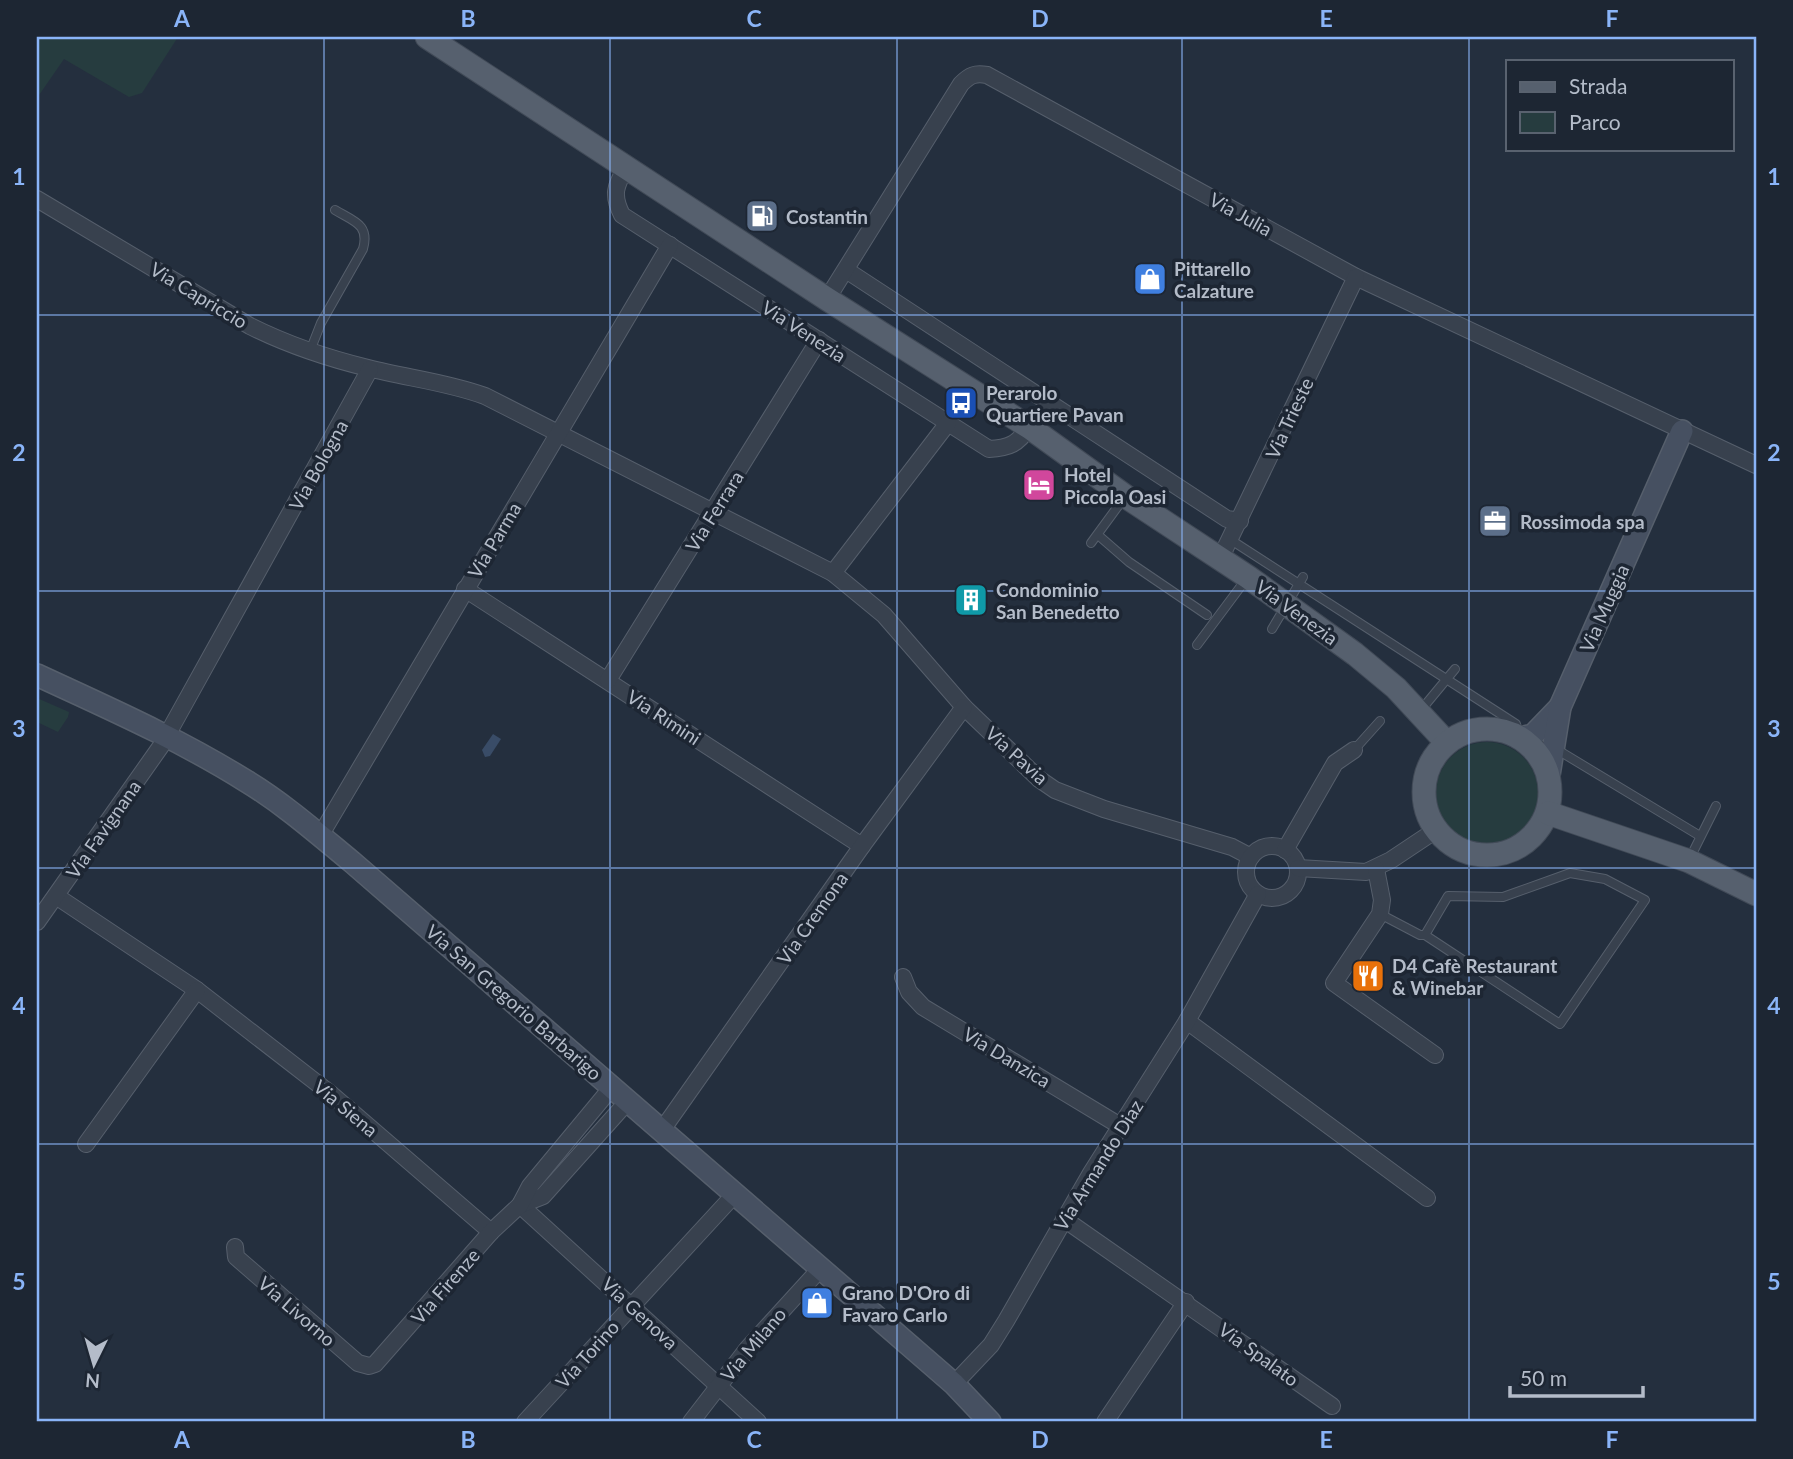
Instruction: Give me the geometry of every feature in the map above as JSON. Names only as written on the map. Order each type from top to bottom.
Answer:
[{"type":"main road","name":"Via Venezia","points":[[427,37],[1029,428],[1125,496],[1225,550],[1248,577],[1296,589],[1355,654],[1396,688],[1447,743]]},
{"type":"main road","points":[[1483,729],[1506,731],[1520,738],[1538,754],[1549,775],[1551,801],[1538,831],[1524,844],[1506,853],[1487,856],[1467,853],[1450,844],[1436,830],[1427,813],[1423,794],[1426,775],[1434,757],[1447,743],[1460,735],[1483,729]]},
{"type":"main road","points":[[1548,813],[1689,861],[1756,894]]},
{"type":"street","name":"Via Julia","points":[[827,299],[961,84],[978,73],[987,75],[1356,277],[1756,465]]},
{"type":"street","name":"Via Venezia","points":[[626,168],[619,180],[614,199],[622,215],[989,449],[1005,448],[1017,443],[1029,428]]},
{"type":"street","name":"Via Capriccio","points":[[37,199],[250,326],[278,340],[370,369]]},
{"type":"street","name":"Via Parma","points":[[320,836],[670,245]]},
{"type":"street","points":[[846,270],[1227,519],[1240,521]]},
{"type":"street","name":"Via Trieste","points":[[1225,550],[1356,277]]},
{"type":"street","name":"Via Ferrara","points":[[608,680],[819,340]]},
{"type":"street","points":[[370,369],[446,383],[468,390],[494,400],[557,433]]},
{"type":"street","name":"Via Bologna","points":[[167,735],[370,369]]},
{"type":"street","points":[[833,573],[948,423]]},
{"type":"street","name":"Via Muggia","points":[[1549,775],[1560,708],[1682,431]]},
{"type":"street","name":"Via Pavia","points":[[557,433],[833,573],[884,615],[964,707],[1039,779],[1055,790],[1104,809],[1232,847],[1251,857]]},
{"type":"street","name":"Via Rimini","points":[[465,589],[862,846]]},
{"type":"street","name":"Via San Gregorio Barbarigo","points":[[37,675],[167,735],[247,781],[284,807],[954,1384]]},
{"type":"street","name":"Via Cremona","points":[[662,1130],[862,846],[964,707]]},
{"type":"street","name":"Via Muggia","points":[[1520,738],[1533,735],[1560,708]]},
{"type":"street","name":"Via Favignana","points":[[37,922],[167,735]]},
{"type":"street","points":[[1285,850],[1335,763],[1354,750]]},
{"type":"street","points":[[1298,868],[1366,872],[1376,869],[1436,830]]},
{"type":"street","points":[[1271,846],[1285,850],[1292,855],[1298,868],[1295,884],[1283,896],[1274,898],[1258,894],[1248,881],[1247,865],[1251,857],[1271,846]]},
{"type":"street","points":[[1376,869],[1382,900],[1380,914],[1334,983],[1435,1055]]},
{"type":"street","name":"Via Armando Diaz","points":[[954,1384],[991,1345],[1064,1219],[1187,1021],[1258,894]]},
{"type":"street","name":"Via Siena","points":[[56,896],[197,990],[331,1094],[491,1232]]},
{"type":"street","name":"Via Danzica","points":[[903,977],[909,992],[923,1007],[1122,1127]]},
{"type":"street","points":[[86,1144],[197,990]]},
{"type":"street","points":[[1187,1021],[1427,1198]]},
{"type":"street","name":"Via Firenze","points":[[369,1366],[381,1359],[491,1232],[520,1205],[543,1196],[620,1094]]},
{"type":"street","name":"Via Torino","points":[[525,1422],[735,1194]]},
{"type":"street","name":"Via Genova","points":[[520,1205],[758,1422]]},
{"type":"street","name":"Via Spalato","points":[[1064,1219],[1332,1406]]},
{"type":"street","name":"Via Livorno","points":[[235,1247],[236,1257],[358,1363],[369,1366]]},
{"type":"street","name":"Via Milano","points":[[691,1422],[756,1339],[820,1269]]},
{"type":"street","points":[[1105,1422],[1186,1302]]},
{"type":"street","points":[[954,1384],[990,1422]]},
{"type":"lane","points":[[310,351],[321,323],[366,239],[360,225],[335,210]]},
{"type":"lane","points":[[1091,543],[1125,496]]},
{"type":"lane","points":[[1098,535],[1129,562],[1207,615]]},
{"type":"lane","points":[[1225,550],[1448,679],[1516,724],[1520,738]]},
{"type":"lane","points":[[1197,646],[1248,577]]},
{"type":"lane","points":[[1272,629],[1296,589]]},
{"type":"lane","points":[[1419,712],[1455,669]]},
{"type":"lane","points":[[1354,750],[1380,721]]},
{"type":"lane","points":[[1553,748],[1700,836]]},
{"type":"lane","points":[[1689,861],[1716,806]]},
{"type":"lane","points":[[1380,914],[1420,935],[1425,934],[1560,1024],[1645,900],[1605,879],[1570,873],[1503,897],[1448,896],[1425,934]]},
{"type":"green space","points":[[37,37],[178,37],[142,93],[129,97],[64,59],[37,98]]},
{"type":"green space","points":[[37,698],[69,712],[58,732],[37,722]]},
{"type":"green space","points":[[1487,742],[1506,746],[1523,757],[1534,774],[1538,793],[1534,812],[1523,829],[1506,840],[1487,844],[1468,840],[1451,829],[1440,812],[1436,793],[1440,774],[1451,757],[1468,746]]},
{"type":"water","points":[[493,734],[501,739],[490,756],[485,757],[482,750]]},
{"type":"place","name":"Costantin","points":[[762,216]]},
{"type":"place","name":"Pittarello Calzature","points":[[1150,279]]},
{"type":"place","name":"Perarolo Quartiere Pavan","points":[[961,403]]},
{"type":"place","name":"Hotel Piccola Oasi","points":[[1039,485]]},
{"type":"place","name":"Rossimoda spa","points":[[1495,521]]},
{"type":"place","name":"Condominio San Benedetto","points":[[971,600]]},
{"type":"place","name":"D4 Cafè Restaurant & Winebar","points":[[1368,976]]},
{"type":"place","name":"Grano D'Oro di Favaro Carlo","points":[[817,1303]]}]
